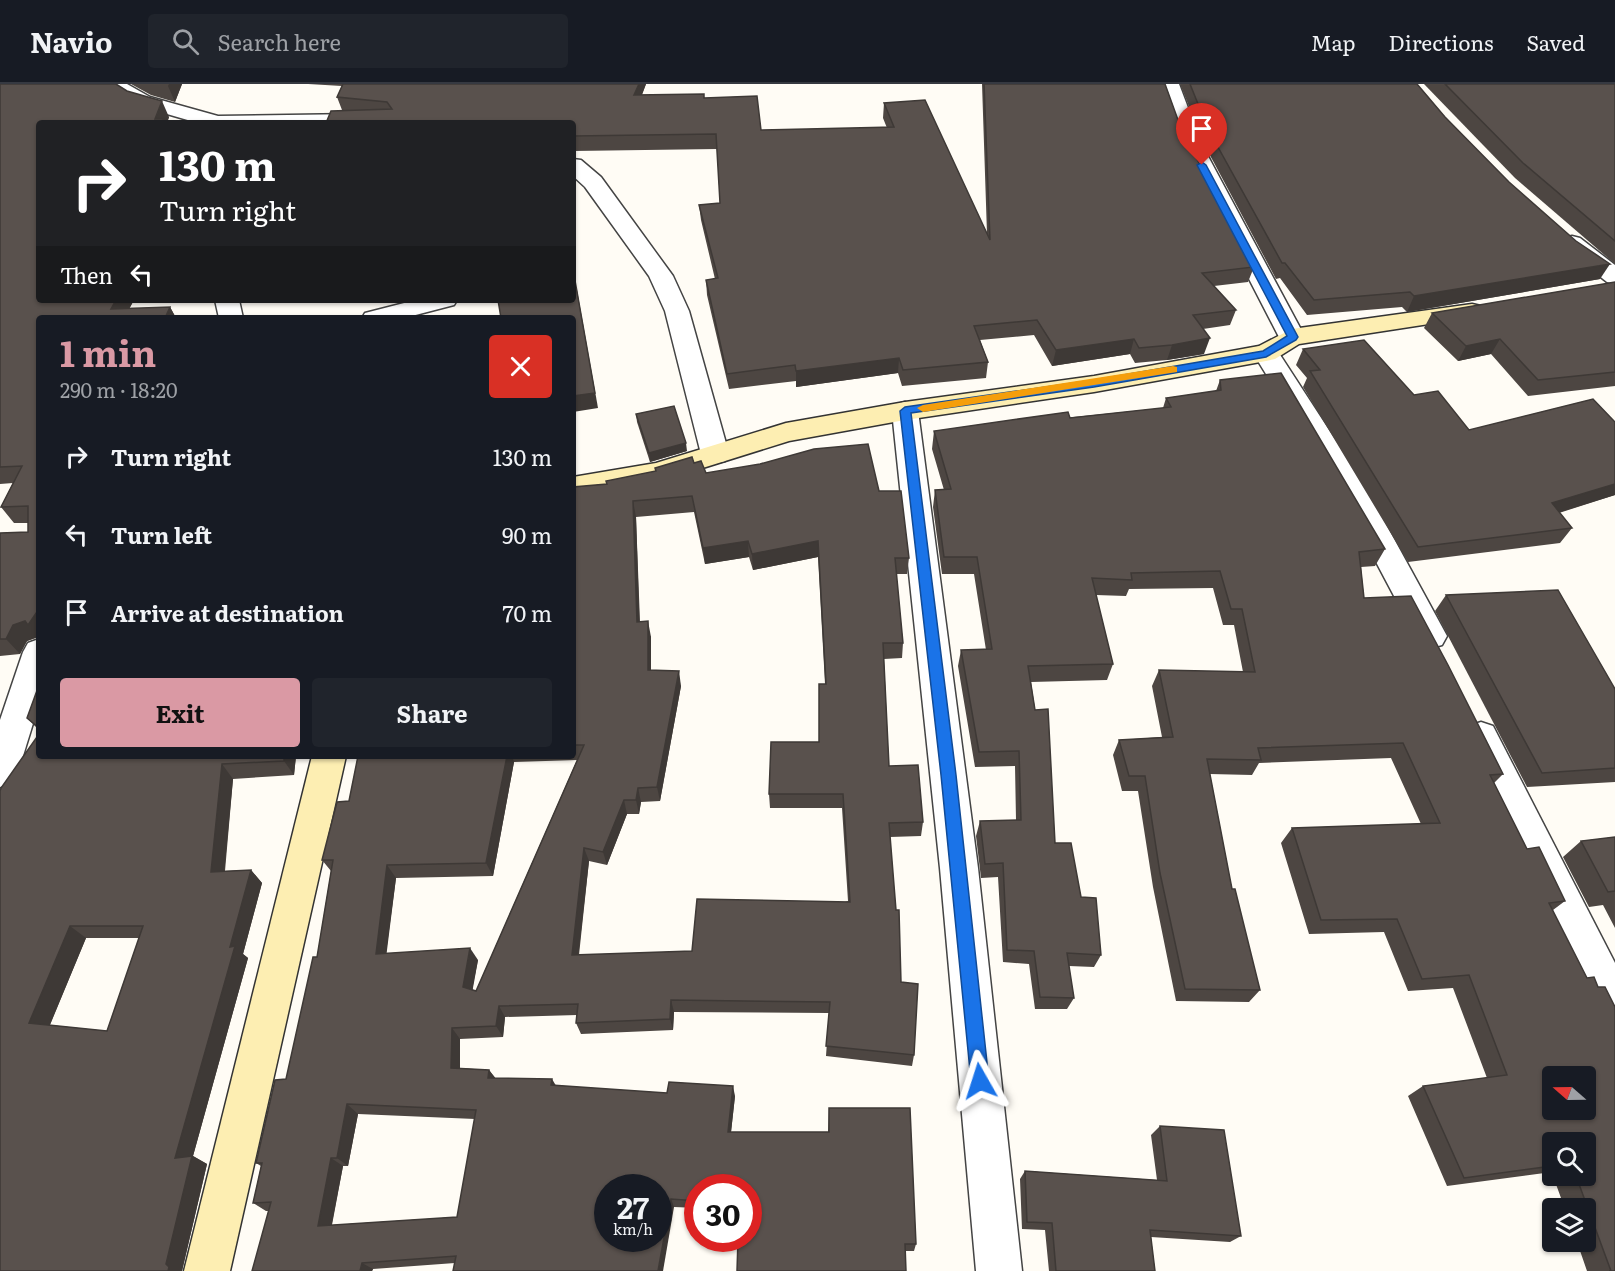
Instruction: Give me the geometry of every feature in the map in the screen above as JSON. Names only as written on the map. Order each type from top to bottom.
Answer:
[{"type":"main road","points":[[576,486],[658,472],[786,432],[905,411],[1094,384],[1279,345],[1498,307]]},
{"type":"main road","points":[[207,1271],[328,759]]},
{"type":"street","points":[[113,84],[143,102],[206,120]]},
{"type":"street","points":[[1169,84],[1191,145],[1313,421],[1357,498],[1442,658]]},
{"type":"street","points":[[576,168],[593,182],[662,276],[677,311],[715,454]]},
{"type":"street","points":[[1558,231],[1615,277]]},
{"type":"street","points":[[386,315],[433,303]]},
{"type":"street","points":[[905,411],[959,868],[999,1271]]},
{"type":"street","points":[[0,772],[36,661]]},
{"type":"street","points":[[1468,711],[1615,1005]]},
{"type":"building","points":[[0,84],[116,84],[127,91],[162,101],[155,119],[163,120],[36,120],[36,303],[114,303],[111,309],[170,307],[166,315],[36,315],[36,613],[28,625],[25,621],[13,625],[6,639],[0,639],[0,533],[28,532],[28,506],[1,507],[22,466],[0,467]]},
{"type":"building","points":[[343,84],[639,84],[634,95],[704,94],[704,98],[757,96],[761,130],[894,127],[884,103],[925,100],[990,240],[984,84],[1165,84],[1182,131],[1254,267],[1202,273],[1236,310],[1193,315],[1210,338],[1139,348],[1134,339],[1056,350],[1037,320],[974,326],[988,362],[903,370],[899,358],[796,371],[795,365],[727,374],[706,280],[718,278],[699,205],[720,203],[716,134],[576,136],[576,120],[327,120],[331,111],[392,109],[387,102],[337,97]]},
{"type":"building","points":[[1190,84],[1417,84],[1445,117],[1509,182],[1576,241],[1610,264],[1414,296],[1410,292],[1314,300],[1285,263],[1282,263],[1208,129]]},
{"type":"building","points":[[1445,84],[1615,84],[1615,241],[1523,163]]},
{"type":"building","points":[[1615,282],[1615,372],[1538,380],[1500,339],[1466,346],[1432,313]]},
{"type":"building","points":[[576,286],[595,393],[576,396],[576,315],[500,315],[498,303],[576,303]]},
{"type":"building","points":[[1364,340],[1414,395],[1438,391],[1469,430],[1593,399],[1615,422],[1615,484],[1552,503],[1572,528],[1418,547],[1310,371],[1320,370],[1303,349]]},
{"type":"building","points":[[1281,373],[1385,549],[1359,552],[1364,598],[1411,596],[1503,774],[1490,775],[1527,849],[1539,847],[1565,901],[1549,903],[1587,978],[1594,977],[1598,987],[1605,987],[1615,1007],[1615,1271],[1611,1271],[1596,1230],[1596,1198],[1584,1198],[1580,1186],[1596,1186],[1596,1132],[1542,1132],[1542,1167],[1464,1178],[1423,1086],[1507,1075],[1469,975],[1422,979],[1397,919],[1321,920],[1292,828],[1440,823],[1403,743],[1258,748],[1261,760],[1207,759],[1232,889],[1235,889],[1260,990],[1185,989],[1160,873],[1145,776],[1129,776],[1119,740],[1173,737],[1159,670],[1255,672],[1242,609],[1231,609],[1220,571],[1131,573],[1132,580],[1092,578],[1113,664],[1028,666],[1035,710],[1048,709],[1055,843],[1071,843],[1081,897],[1096,898],[1101,955],[1067,953],[1074,998],[1040,997],[1034,951],[1007,950],[1003,863],[985,864],[980,821],[1021,820],[1019,751],[979,752],[961,650],[992,649],[977,557],[944,557],[935,490],[951,489],[934,431],[1068,412],[1070,418],[1171,407],[1166,398],[1221,390],[1220,380]]},
{"type":"building","points":[[674,406],[686,443],[649,453],[636,414]]},
{"type":"building","points":[[868,444],[879,491],[901,491],[909,558],[895,558],[903,643],[883,643],[889,766],[918,765],[923,822],[889,823],[896,910],[899,910],[901,982],[918,984],[914,1055],[826,1046],[830,1002],[671,1000],[670,1019],[576,1023],[578,1004],[499,1006],[496,1026],[452,1028],[451,1068],[489,1070],[488,1078],[552,1079],[551,1085],[667,1093],[669,1082],[733,1086],[728,1132],[829,1132],[829,1108],[910,1108],[916,1244],[905,1244],[906,1271],[737,1271],[738,1252],[762,1252],[762,1174],[684,1174],[684,1200],[672,1199],[672,1174],[594,1174],[594,1252],[661,1252],[658,1271],[453,1271],[456,1256],[362,1263],[360,1271],[252,1271],[271,1202],[253,1203],[262,1163],[256,1163],[275,1080],[286,1079],[313,957],[317,957],[333,860],[322,860],[337,802],[349,801],[357,759],[506,759],[486,863],[387,865],[376,954],[470,948],[463,987],[476,991],[584,745],[576,745],[576,487],[607,484],[606,481],[656,471],[655,468],[692,457],[694,463],[701,461],[706,473],[760,464],[814,449]],"holes":[[[692,496],[703,548],[748,541],[752,554],[818,541],[826,684],[819,684],[819,742],[771,742],[769,794],[843,794],[850,902],[697,899],[692,951],[572,955],[584,848],[603,852],[624,800],[636,800],[638,788],[657,787],[679,671],[648,670],[648,621],[637,622],[633,501]],[[347,1104],[476,1110],[457,1217],[318,1226],[331,1158],[337,1158]]]},
{"type":"building","points":[[1558,590],[1615,689],[1615,768],[1542,773],[1446,595]]},
{"type":"building","points":[[36,693],[36,726],[27,718]]},
{"type":"building","points":[[36,738],[36,759],[284,759],[284,761],[222,764],[211,872],[251,870],[230,947],[235,946],[175,1158],[192,1156],[166,1264],[169,1267],[168,1271],[0,1271],[0,791]],"holes":[[[70,926],[143,926],[107,1031],[29,1023]]]},
{"type":"building","points":[[1615,837],[1615,891],[1608,892],[1581,841]]},
{"type":"building","points":[[1160,1126],[1224,1130],[1241,1236],[1150,1230],[1155,1271],[1056,1271],[1052,1223],[1027,1222],[1025,1171],[1167,1181]]},
{"type":"slow traffic","points":[[923,408],[1094,384],[1173,370]]},
{"type":"route","points":[[980,1081],[959,868],[905,411],[1094,384],[1266,353],[1292,337],[1202,165]]}]
